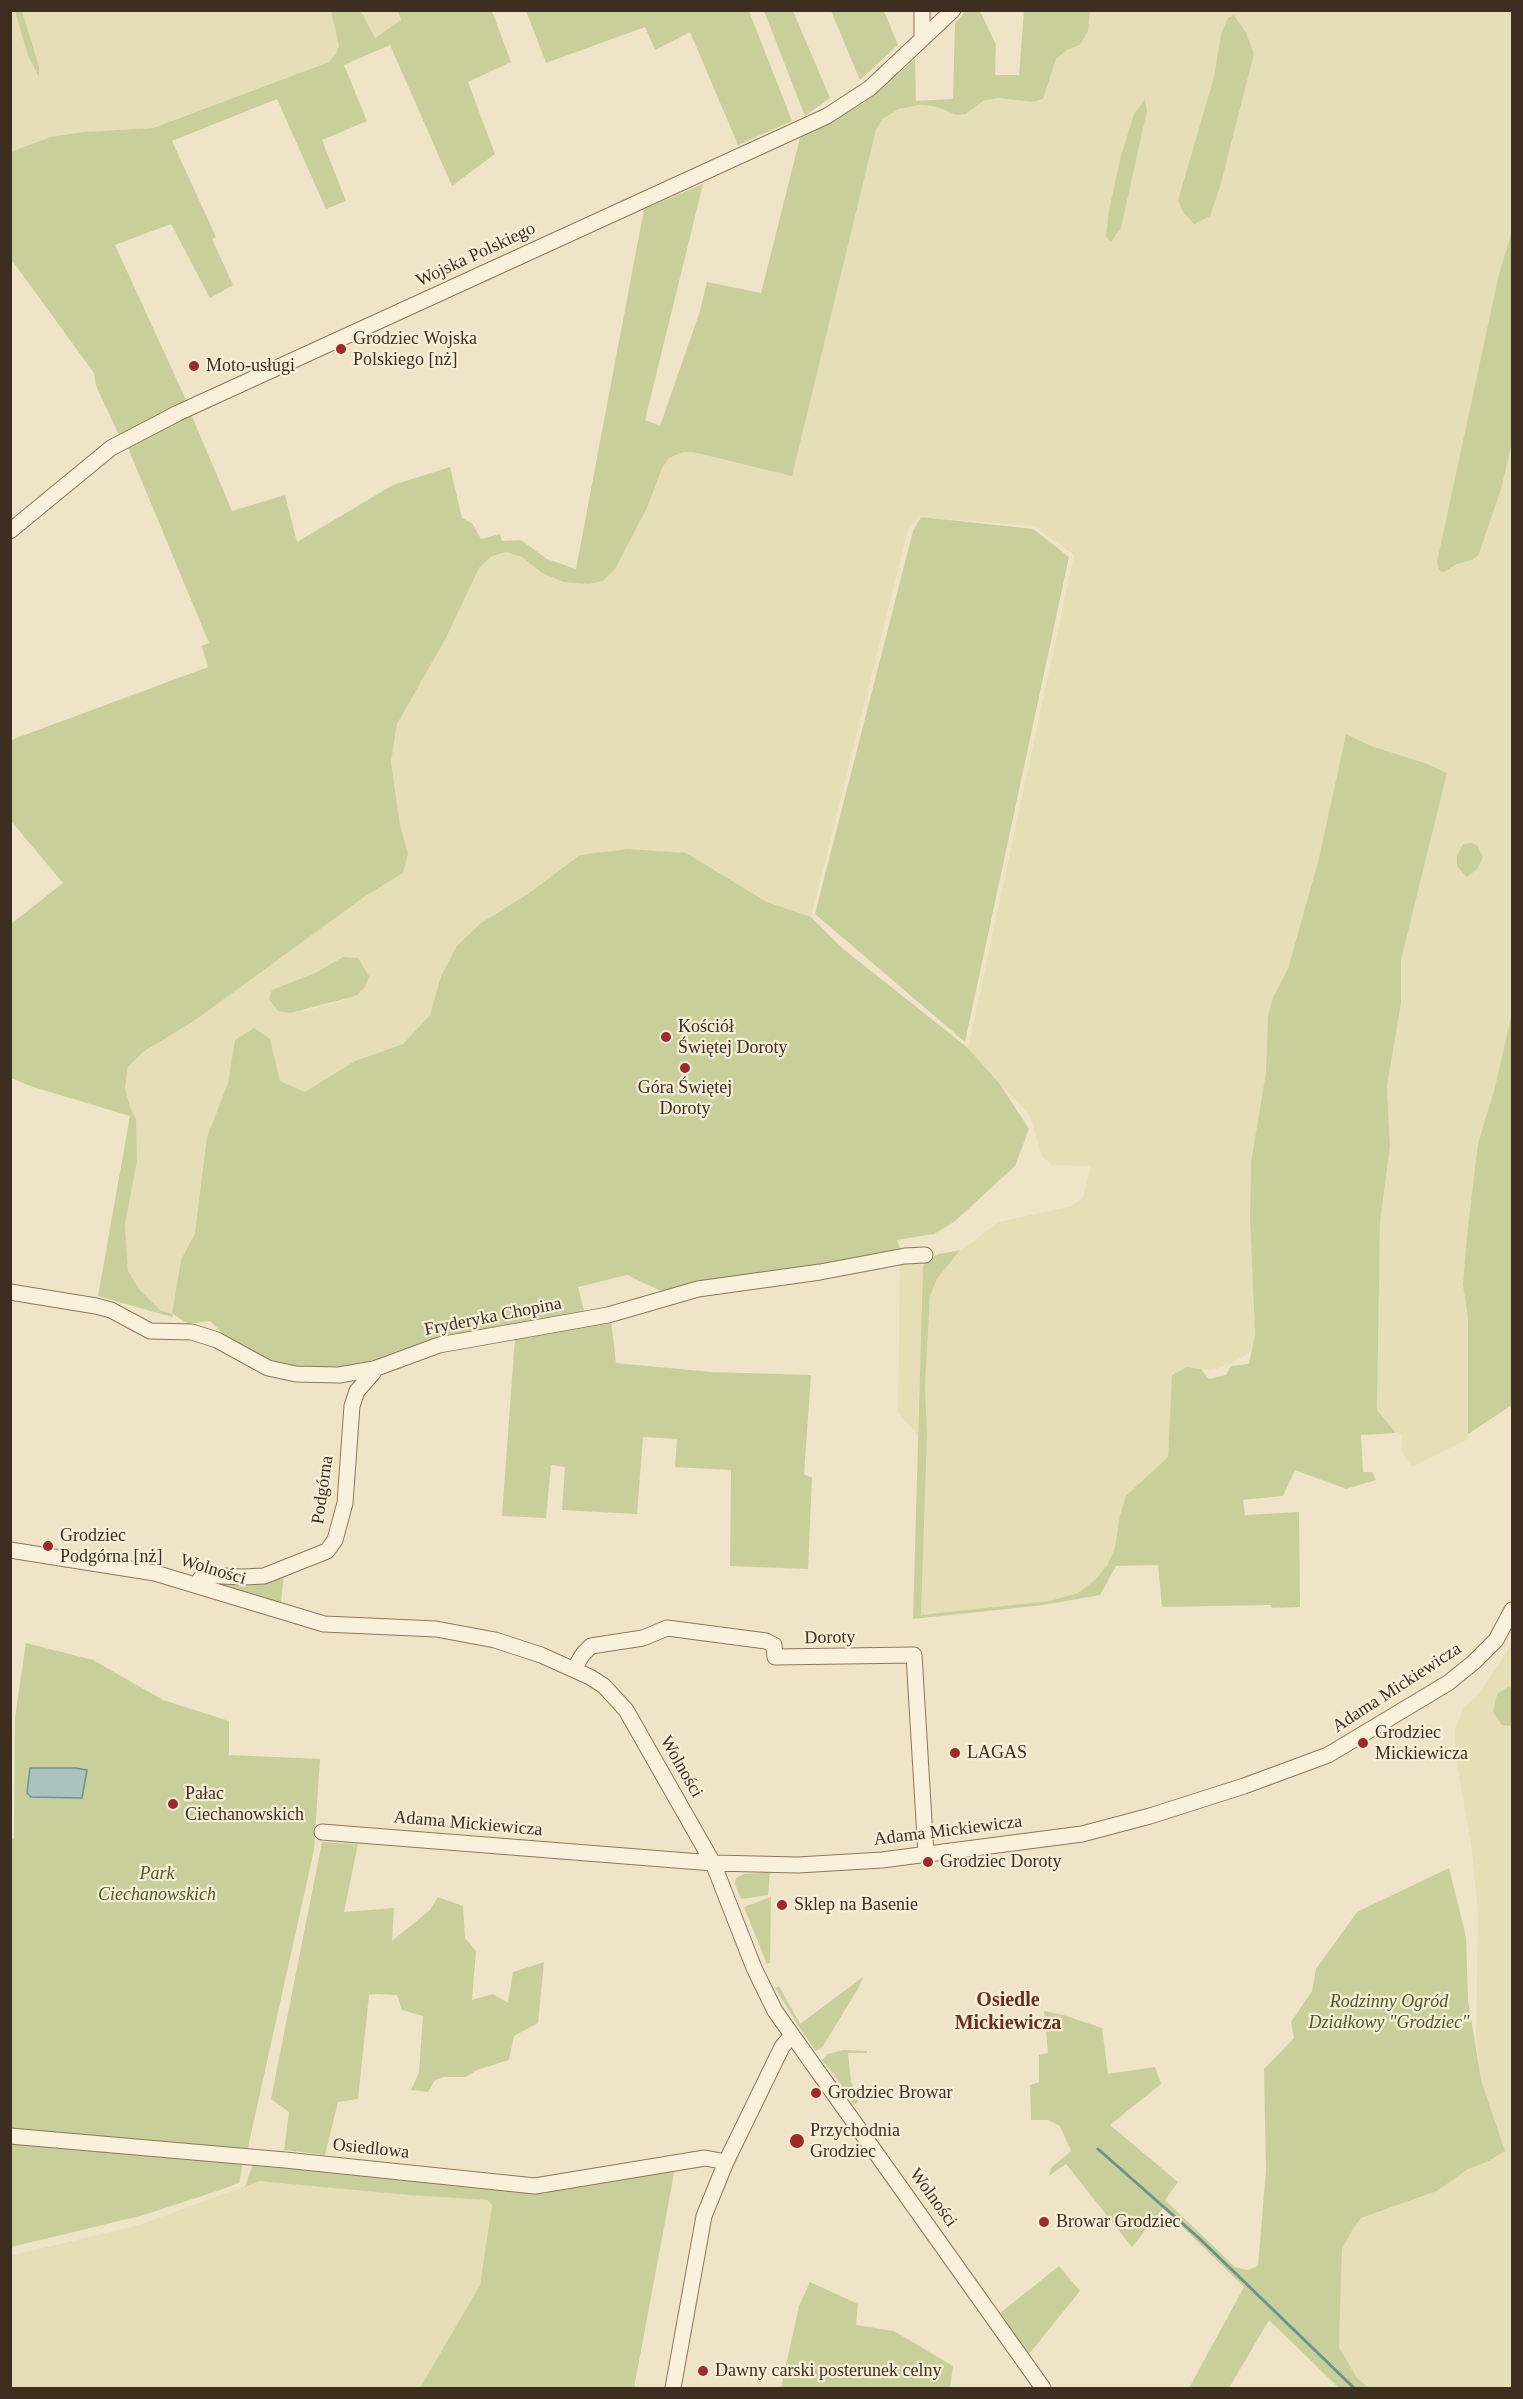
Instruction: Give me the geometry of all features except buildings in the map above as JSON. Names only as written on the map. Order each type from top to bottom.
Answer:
[{"type":"street","points":[[922,10],[922,39]]},
{"type":"street","name":"Wojska Polskiego","points":[[10,531],[111,448],[178,413],[827,116],[870,88],[953,10]]},
{"type":"street","name":"Fryderyka Chopina","points":[[10,1292],[111,1310],[150,1331],[192,1332],[217,1340],[268,1368],[296,1374],[339,1375],[374,1369],[439,1344],[608,1315],[698,1289],[820,1272],[905,1256],[924,1255]]},
{"type":"street","name":"Podgórna","points":[[196,1585],[203,1575],[264,1576],[327,1551],[335,1540],[345,1503],[352,1406],[357,1391],[374,1369]]},
{"type":"street","name":"Wolności","points":[[10,1550],[143,1570],[324,1624],[436,1629],[489,1639],[536,1653],[574,1669],[604,1686],[626,1710],[713,1863],[754,1968],[775,2011],[1043,2388]]},
{"type":"street","name":"Adama Mickiewicza","points":[[322,1832],[713,1863],[823,1865],[1071,1836],[1101,1830],[1244,1786],[1328,1755],[1439,1689],[1474,1662],[1496,1640],[1512,1610]]},
{"type":"street","name":"Doroty","points":[[574,1669],[591,1646],[643,1638],[667,1628],[766,1641],[774,1645],[775,1657],[914,1655],[926,1854]]},
{"type":"street","points":[[673,2388],[704,2217],[726,2162],[782,2047],[792,2035]]},
{"type":"street","name":"Osiedlowa","points":[[10,2136],[285,2160],[535,2186],[705,2158],[726,2162]]},
{"type":"shaded area","points":[[11,11],[15,11],[28,56],[39,75],[22,11],[331,11],[339,46],[329,62],[152,128],[83,132],[51,137],[11,152]]},
{"type":"shaded area","points":[[361,11],[398,11],[402,20],[374,38]]},
{"type":"shaded area","points":[[1090,11],[1512,11],[1512,231],[1499,274],[1473,398],[1444,572],[1457,564],[1472,560],[1502,486],[1512,442],[1512,1013],[1494,1091],[1478,1143],[1467,1236],[1463,1285],[1468,1318],[1468,1434],[1465,1441],[1412,1467],[1402,1453],[1402,1435],[1396,1433],[1377,1410],[1380,1222],[1390,1147],[1387,1086],[1401,1003],[1401,960],[1447,773],[1425,763],[1371,746],[1346,734],[1319,858],[1288,969],[1273,997],[1268,1016],[1266,1072],[1251,1162],[1250,1219],[1255,1334],[1250,1352],[1227,1366],[1210,1370],[1187,1367],[1173,1375],[1168,1457],[1120,1515],[1115,1547],[1108,1564],[1096,1579],[1078,1594],[1050,1601],[921,1616],[927,1433],[925,1386],[930,1296],[937,1279],[955,1255],[999,1222],[1072,1206],[1083,1198],[1091,1166],[1052,1165],[1042,1156],[1030,1116],[968,1048],[1074,555],[1034,526],[919,517],[908,530],[811,917],[767,902],[686,853],[528,894],[481,923],[441,976],[430,1015],[403,1044],[355,1061],[305,1093],[280,1081],[270,1039],[235,1040],[228,1083],[207,1137],[195,1233],[181,1260],[172,1314],[160,1310],[139,1289],[128,1271],[125,1224],[137,1161],[136,1119],[125,1088],[128,1067],[143,1052],[194,1021],[364,897],[403,873],[407,854],[400,825],[391,762],[397,724],[446,638],[479,568],[492,556],[506,552],[522,557],[542,573],[603,581],[615,569],[647,508],[661,468],[669,458],[683,452],[693,452],[792,475],[876,130],[882,118],[899,109],[919,105],[934,106],[946,112],[966,114],[983,101],[997,98],[1034,102],[1043,99],[1056,59],[1067,50],[1080,45],[1088,31]],"holes":[[[1221,34],[1254,54],[1220,187],[1210,216],[1178,200],[1214,77]],[[1145,99],[1147,111],[1121,228],[1111,241],[1121,156],[1134,114]],[[343,957],[357,996],[302,1012],[315,973]]]},
{"type":"shaded area","points":[[900,1262],[921,1262],[923,1266],[918,1435],[898,1413]]},
{"type":"shaded area","points":[[1512,1645],[1512,2388],[1369,2388],[1357,2378],[1339,2347],[1342,2249],[1353,2229],[1361,2218],[1437,2191],[1468,2169],[1489,2161],[1505,2151],[1481,2080],[1476,2043],[1478,1912],[1471,1844],[1455,1753],[1455,1729],[1464,1707],[1477,1696]]},
{"type":"shaded area","points":[[259,2181],[310,2183],[409,2195],[487,2200],[492,2205],[480,2285],[420,2388],[11,2388],[10,2256],[139,2225]]},
{"type":"green space","points":[[15,11],[22,11],[39,67],[39,77],[28,56]]},
{"type":"green space","points":[[331,11],[361,11],[375,38],[401,20],[398,11],[492,11],[511,62],[468,82],[495,154],[452,186],[390,45],[344,65],[367,121],[322,140],[346,201],[326,209],[277,99],[172,141],[216,237],[212,239],[233,285],[210,298],[171,224],[115,245],[187,402],[119,435],[96,386],[94,373],[11,259],[10,152],[51,137],[83,132],[153,128],[329,62],[339,46]]},
{"type":"green space","points":[[526,11],[749,11],[792,121],[738,145],[690,32],[655,50],[645,27],[546,63]]},
{"type":"green space","points":[[764,11],[793,11],[830,98],[805,116]]},
{"type":"green space","points":[[831,11],[884,11],[898,45],[860,80]]},
{"type":"green space","points":[[966,11],[980,11],[996,45],[995,75],[1019,75],[1024,11],[1090,11],[1088,31],[1080,45],[1067,50],[1056,59],[1043,99],[1034,102],[997,98],[983,101],[966,114],[957,115],[934,106],[919,105],[899,109],[882,119],[876,130],[792,476],[693,452],[683,452],[669,458],[662,468],[647,508],[615,569],[603,581],[589,584],[564,582],[542,573],[522,557],[506,552],[492,556],[479,568],[446,638],[397,724],[391,762],[400,825],[408,854],[403,873],[364,897],[194,1021],[143,1052],[128,1067],[125,1088],[136,1119],[137,1161],[125,1224],[128,1271],[139,1289],[160,1310],[172,1314],[181,1260],[195,1233],[207,1137],[228,1083],[235,1040],[254,1028],[270,1039],[280,1081],[305,1092],[355,1061],[403,1044],[430,1015],[441,976],[457,946],[481,923],[528,894],[580,855],[628,849],[686,853],[767,902],[811,917],[842,948],[968,1048],[1000,1084],[1029,1129],[1015,1166],[954,1222],[934,1234],[897,1240],[902,1254],[661,1291],[627,1275],[578,1287],[584,1311],[455,1335],[358,1369],[290,1371],[241,1351],[210,1321],[188,1324],[173,1314],[172,1317],[98,1296],[130,1116],[30,1086],[11,1078],[11,924],[63,883],[11,821],[11,740],[208,667],[202,646],[209,643],[128,448],[191,414],[232,511],[285,495],[297,542],[393,485],[450,467],[462,518],[472,523],[481,539],[500,534],[502,541],[521,540],[547,559],[576,569],[644,209],[703,184],[645,420],[660,426],[700,311],[707,282],[761,293],[801,134],[862,104],[915,59],[916,101],[953,99],[955,23]]},
{"type":"green space","points":[[1234,15],[1246,33],[1254,54],[1220,187],[1210,216],[1194,224],[1183,212],[1178,200],[1214,77],[1221,34],[1228,18]]},
{"type":"green space","points":[[1145,99],[1147,111],[1121,228],[1111,242],[1106,236],[1109,210],[1121,156],[1134,114]]},
{"type":"green space","points":[[1512,231],[1512,442],[1502,486],[1479,554],[1472,560],[1457,564],[1444,572],[1439,570],[1437,562],[1499,274]]},
{"type":"green space","points":[[921,517],[1033,529],[1069,557],[965,1042],[815,914],[913,531]]},
{"type":"green space","points":[[1346,734],[1371,746],[1425,763],[1447,773],[1401,960],[1401,1003],[1387,1086],[1390,1147],[1380,1222],[1377,1410],[1396,1433],[1361,1435],[1363,1472],[1372,1472],[1376,1480],[1346,1489],[1295,1470],[1283,1496],[1243,1500],[1245,1515],[1299,1512],[1300,1607],[1272,1608],[1271,1605],[1162,1607],[1158,1565],[1116,1566],[1100,1595],[1043,1605],[913,1619],[923,1266],[925,1261],[939,1254],[960,1250],[937,1279],[930,1296],[925,1386],[927,1433],[921,1615],[1050,1601],[1078,1593],[1096,1579],[1108,1564],[1115,1547],[1120,1515],[1126,1496],[1168,1457],[1172,1375],[1187,1367],[1201,1369],[1209,1379],[1226,1375],[1231,1366],[1249,1364],[1255,1334],[1250,1219],[1251,1162],[1266,1072],[1268,1016],[1273,997],[1288,969],[1319,858]]},
{"type":"green space","points":[[1463,844],[1477,845],[1483,857],[1477,869],[1467,877],[1457,866],[1457,856]]},
{"type":"green space","points":[[343,957],[358,958],[369,976],[365,987],[356,996],[290,1013],[278,1011],[269,999],[272,990],[315,973]]},
{"type":"green space","points":[[1512,1013],[1512,1405],[1468,1434],[1468,1318],[1463,1285],[1467,1236],[1478,1143],[1494,1091]]},
{"type":"green space","points":[[611,1320],[616,1363],[711,1372],[811,1375],[804,1475],[812,1477],[808,1569],[730,1566],[731,1470],[675,1467],[677,1439],[643,1437],[637,1514],[562,1510],[565,1467],[551,1465],[546,1518],[502,1516],[515,1338]]},
{"type":"green space","points":[[284,1574],[281,1603],[209,1582]]},
{"type":"green space","name":"Park Ciechanowskich","points":[[26,1643],[93,1660],[163,1700],[229,1721],[229,1755],[320,1759],[314,1850],[247,2152],[11,2132],[10,1839],[14,1838],[15,1717]]},
{"type":"green space","points":[[1509,1686],[1512,1690],[1512,1726],[1502,1725],[1493,1712],[1497,1694]]},
{"type":"green space","points":[[322,1842],[358,1844],[344,1912],[394,1908],[392,1941],[430,1910],[438,1897],[463,1906],[465,1938],[476,1951],[472,2000],[493,1994],[508,2003],[513,1972],[544,1962],[538,2023],[514,2036],[509,2060],[477,2070],[466,2077],[443,2077],[435,2080],[428,2092],[411,2090],[419,2072],[423,2016],[402,2010],[397,1995],[369,1995],[358,2099],[338,2102],[325,2155],[284,2150],[289,2112],[271,2099]]},
{"type":"green space","name":"Rodzinny Ogród Działkowy \"Grodziec\"","points":[[1449,1868],[1466,1937],[1468,2000],[1481,2080],[1505,2151],[1489,2161],[1468,2169],[1437,2191],[1361,2218],[1353,2229],[1342,2249],[1339,2347],[1357,2378],[1369,2388],[1339,2388],[1269,2320],[1229,2388],[1189,2388],[1244,2287],[1163,2208],[1132,2247],[1066,2164],[1049,2176],[1051,2168],[1071,2151],[1060,2126],[1048,2120],[1031,2120],[1030,2085],[1039,2082],[1039,2055],[1048,2053],[1044,2011],[1102,2028],[1108,2074],[1155,2067],[1161,2084],[1110,2125],[1178,2182],[1165,2200],[1235,2267],[1247,2270],[1258,2266],[1266,2170],[1264,2069],[1294,2038],[1291,2022],[1312,1991],[1316,1969],[1357,1912]]},
{"type":"green space","points":[[770,1872],[768,1895],[741,1899],[735,1884],[736,1878],[744,1874]]},
{"type":"green space","points":[[771,1897],[770,1963],[767,1964],[744,1907]]},
{"type":"green space","points":[[863,1977],[823,2046],[818,2050],[815,2050],[775,1988],[779,1986],[800,2024]]},
{"type":"green space","points":[[843,2050],[867,2051],[867,2053],[848,2053],[851,2081],[858,2102],[854,2105],[822,2060],[828,2054]]},
{"type":"green space","points":[[10,2144],[243,2163],[239,2183],[220,2190],[144,2215],[11,2247]]},
{"type":"green space","points":[[254,2161],[535,2189],[675,2168],[634,2388],[420,2388],[480,2285],[492,2205],[487,2200],[259,2181],[245,2187]]},
{"type":"green space","points":[[1059,2266],[1080,2291],[1029,2354],[1000,2313]]},
{"type":"green space","points":[[810,2282],[858,2304],[856,2325],[894,2331],[953,2366],[950,2388],[781,2388],[799,2306]]},
{"type":"water","points":[[30,1768],[87,1770],[82,1798],[31,1797],[27,1793]]},
{"type":"waterway","points":[[1098,2149],[1200,2239],[1354,2388]]},
{"type":"place","name":"Grodziec Wojska Polskiego [nż]","points":[[341,349]]},
{"type":"place","name":"Moto-usługi","points":[[194,366]]},
{"type":"place","name":"Kościół Świętej Doroty","points":[[666,1037]]},
{"type":"place","name":"Góra Świętej Doroty","points":[[685,1068]]},
{"type":"place","name":"Grodziec Podgórna [nż]","points":[[48,1546]]},
{"type":"place","name":"Grodziec Mickiewicza","points":[[1363,1743]]},
{"type":"place","name":"LAGAS","points":[[955,1753]]},
{"type":"place","name":"Pałac Ciechanowskich","points":[[173,1804]]},
{"type":"place","name":"Grodziec Doroty","points":[[928,1862]]},
{"type":"place","name":"Sklep na Basenie","points":[[782,1905]]},
{"type":"place","name":"Grodziec Browar","points":[[816,2093]]},
{"type":"place","name":"Przychodnia Grodziec","points":[[797,2141]]},
{"type":"place","name":"Browar Grodziec","points":[[1044,2222]]},
{"type":"place","name":"Dawny carski posterunek celny","points":[[703,2371]]},
{"type":"district","name":"Osiedle Mickiewicza","points":[[1008,2012]]}]
